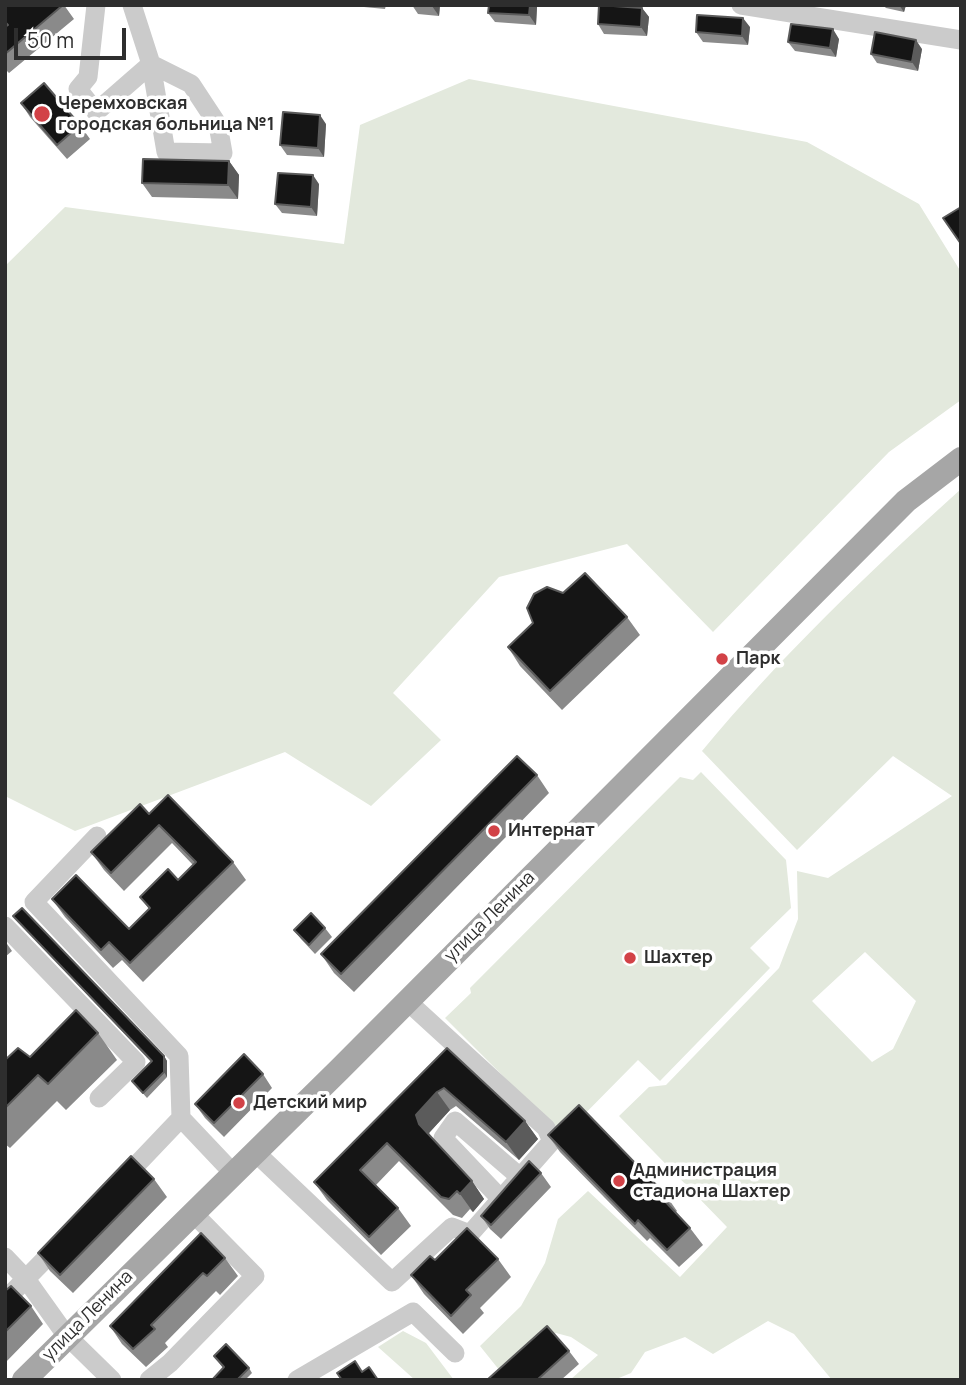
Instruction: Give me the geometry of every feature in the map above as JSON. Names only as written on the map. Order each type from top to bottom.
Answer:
[{"type":"main road","name":"улица Ленина","points":[[24,1380],[66,1335],[233,1174],[906,501],[961,459]]},
{"type":"street","points":[[96,5],[88,77],[78,89],[96,112],[151,64]]},
{"type":"street","points":[[132,5],[151,64],[166,152],[223,153],[218,125],[191,84],[151,64]]},
{"type":"street","points":[[741,5],[961,40]]},
{"type":"street","points":[[97,836],[34,902],[179,1056],[181,1118],[233,1174]]},
{"type":"street","points":[[5,926],[136,1062],[99,1098]]},
{"type":"street","points":[[255,1152],[393,1282],[452,1227],[470,1234],[552,1142],[546,1128],[407,1001]]},
{"type":"street","points":[[74,1033],[91,1016]]},
{"type":"street","points":[[110,1192],[181,1118]]},
{"type":"street","points":[[500,1198],[443,1138],[455,1121],[520,1177]]},
{"type":"street","points":[[149,1380],[170,1363],[255,1276],[193,1213]]},
{"type":"street","points":[[5,1300],[72,1231]]},
{"type":"street","points":[[5,1257],[26,1279],[66,1335],[112,1380]]},
{"type":"street","points":[[297,1380],[412,1312],[455,1353]]},
{"type":"shaded area","points":[[469,79],[807,142],[919,204],[961,272],[961,400],[889,452],[713,632],[627,544],[499,577],[393,693],[441,740],[371,806],[285,752],[75,831],[5,796],[5,266],[65,207],[344,244],[360,125]]},
{"type":"shaded area","points":[[961,489],[961,1380],[832,1380],[794,1334],[768,1321],[713,1354],[685,1337],[645,1352],[631,1373],[614,1380],[570,1380],[598,1355],[571,1337],[556,1333],[500,1371],[480,1346],[521,1306],[545,1263],[558,1219],[588,1191],[680,1277],[727,1227],[619,1116],[649,1087],[666,1085],[779,968],[798,919],[797,871],[828,878],[952,796],[893,756],[797,850],[702,751],[794,648]],"holes":[[[865,952],[916,1001],[893,1049],[872,1062],[812,1001]]]},
{"type":"shaded area","name":"Шахтер","points":[[701,772],[786,860],[791,908],[750,948],[770,968],[660,1081],[638,1060],[563,1136],[445,1018],[471,993],[470,988],[680,777],[693,780]]},
{"type":"shaded area","points":[[403,1331],[426,1343],[454,1380],[415,1380],[378,1347]]},
{"type":"building","points":[[5,5],[63,5],[5,54],[5,27],[8,25],[5,22]]},
{"type":"building","points":[[489,5],[530,5],[529,15],[488,13]]},
{"type":"building","points":[[599,5],[642,8],[641,27],[598,24]]},
{"type":"building","points":[[697,15],[743,18],[742,36],[696,32]]},
{"type":"building","points":[[791,24],[833,29],[830,48],[788,42]]},
{"type":"building","points":[[875,32],[916,40],[912,62],[871,54]]},
{"type":"building","points":[[44,83],[80,125],[57,145],[21,103]]},
{"type":"building","points":[[283,112],[320,115],[318,148],[280,145]]},
{"type":"building","points":[[143,159],[229,161],[228,185],[142,183]]},
{"type":"building","points":[[278,173],[313,175],[311,207],[275,204]]},
{"type":"building","points":[[961,207],[961,244],[943,218]]},
{"type":"building","points":[[585,573],[627,617],[550,691],[508,647],[533,623],[527,608],[534,594],[547,587],[563,593]]},
{"type":"building","points":[[517,756],[537,775],[341,974],[321,954]]},
{"type":"building","points":[[168,795],[233,862],[130,963],[109,942],[101,950],[52,899],[76,875],[129,929],[150,908],[140,897],[168,869],[178,880],[196,862],[159,825],[111,873],[91,852],[140,804],[149,814]]},
{"type":"building","points":[[22,908],[164,1056],[164,1072],[143,1093],[132,1081],[152,1061],[13,916]]},
{"type":"building","points":[[311,913],[325,928],[309,945],[294,930]]},
{"type":"building","points":[[76,1010],[98,1033],[48,1084],[38,1075],[5,1108],[5,1060],[18,1048],[30,1057]]},
{"type":"building","points":[[447,1048],[525,1121],[506,1142],[444,1088],[437,1092],[416,1115],[419,1124],[472,1181],[460,1194],[457,1191],[449,1199],[441,1197],[387,1143],[360,1170],[398,1208],[369,1237],[314,1182]]},
{"type":"building","points":[[244,1054],[263,1074],[214,1123],[195,1104]]},
{"type":"building","name":"Администрация стадиона Шахтер","points":[[579,1105],[665,1194],[661,1197],[690,1228],[667,1250],[638,1220],[635,1224],[548,1135]]},
{"type":"building","points":[[131,1156],[154,1179],[60,1275],[38,1253]]},
{"type":"building","points":[[529,1161],[541,1173],[491,1225],[481,1216]]},
{"type":"building","points":[[467,1228],[498,1259],[466,1290],[471,1295],[451,1316],[411,1275],[430,1256],[435,1260]]},
{"type":"building","points":[[201,1233],[225,1258],[207,1276],[203,1273],[151,1325],[155,1329],[133,1349],[110,1326]]},
{"type":"building","points":[[11,1286],[31,1306],[5,1332],[5,1291]]},
{"type":"building","points":[[547,1326],[569,1351],[537,1380],[487,1380]]},
{"type":"building","points":[[226,1344],[249,1368],[237,1380],[212,1380],[224,1367],[214,1356]]},
{"type":"building","points":[[355,1361],[362,1372],[369,1367],[378,1380],[342,1380],[337,1373]]},
{"type":"place","name":"Черемховская городская больница №1","points":[[42,114]]},
{"type":"place","name":"Парк","points":[[722,659]]},
{"type":"place","name":"Интернат","points":[[494,831]]},
{"type":"place","name":"Шахтер","points":[[630,958]]},
{"type":"place","name":"Детский мир","points":[[239,1103]]},
{"type":"place","name":"Администрация стадиона Шахтер","points":[[619,1181]]}]
